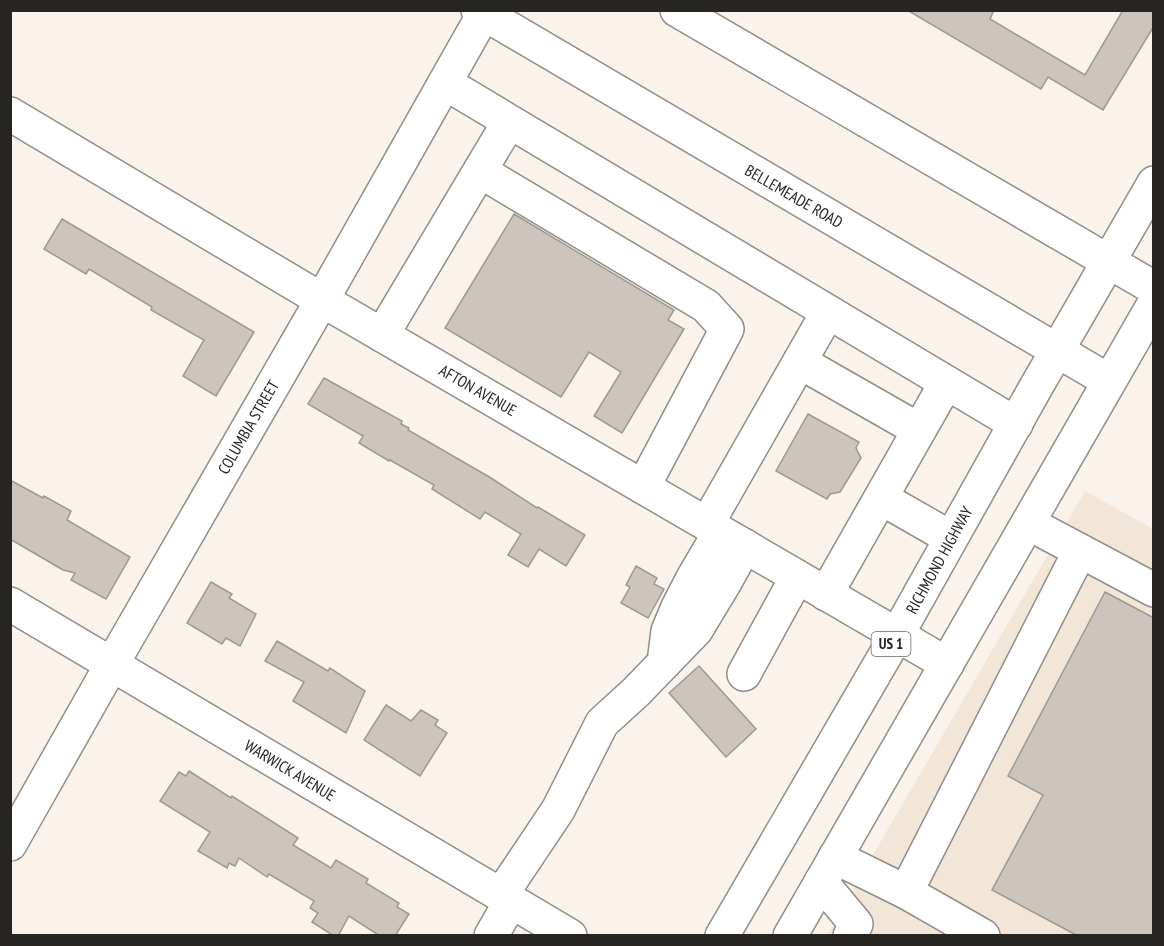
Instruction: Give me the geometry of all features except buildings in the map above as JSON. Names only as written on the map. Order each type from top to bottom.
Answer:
[{"type":"main road","points":[[677,10],[1154,288]]},
{"type":"main road","name":"COLUMBIA STREET","points":[[10,844],[322,300],[445,83],[482,12]]},
{"type":"main road","name":"BELLEMEADE ROAD","points":[[482,12],[1109,381]]},
{"type":"main road","points":[[445,83],[1016,424]]},
{"type":"main road","name":"AFTON AVENUE","points":[[10,114],[322,300],[946,664]]},
{"type":"main road","points":[[382,335],[509,122]]},
{"type":"main road","points":[[480,171],[706,306],[727,329],[643,487]]},
{"type":"main road","name":"RICHMOND HIGHWAY","points":[[723,936],[1154,183]]},
{"type":"main road","points":[[790,936],[1154,304]]},
{"type":"main road","points":[[491,936],[506,898],[558,810],[602,723],[664,663],[668,631],[693,578],[724,534],[800,362],[828,312]]},
{"type":"main road","points":[[800,362],[919,430]]},
{"type":"main road","points":[[826,594],[946,383]]},
{"type":"main road","points":[[881,498],[951,538]]},
{"type":"main road","points":[[1028,523],[1154,590]]},
{"type":"main road","points":[[906,892],[1080,551]]},
{"type":"main road","points":[[744,674],[797,577]]},
{"type":"main road","name":"WARWICK AVENUE","points":[[10,604],[570,936]]},
{"type":"main road","points":[[828,870],[906,892],[983,936]]},
{"type":"main road","points":[[828,870],[856,924],[850,936]]},
{"type":"shaded area","points":[[1085,491],[1153,529],[1153,935],[827,936],[856,884]]}]
